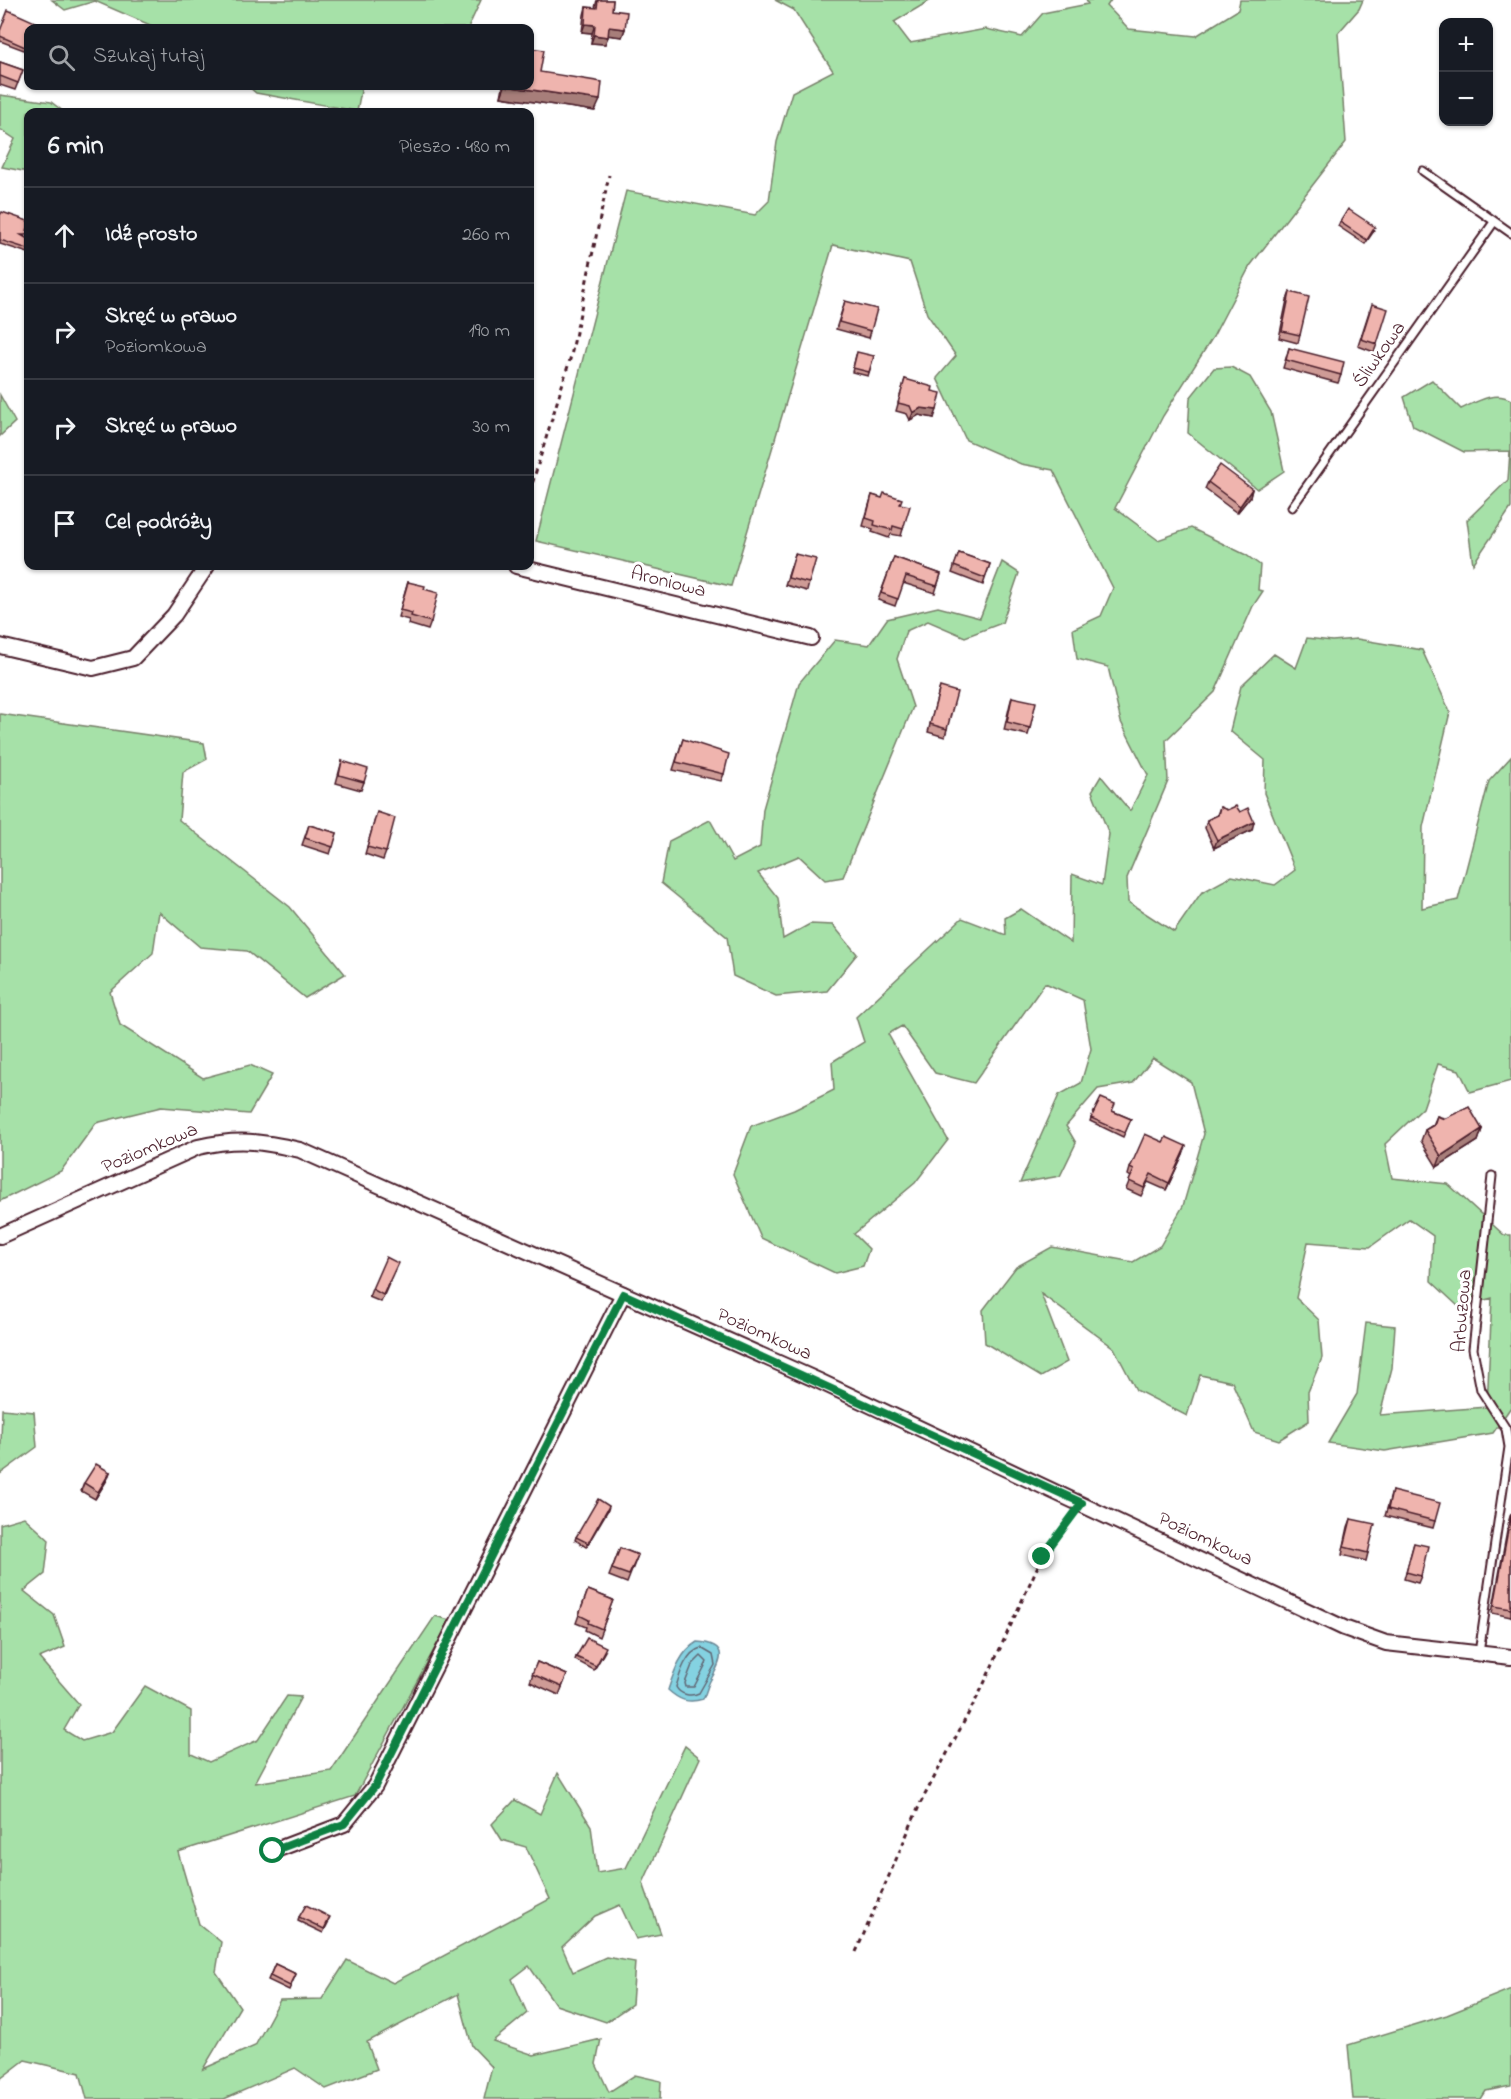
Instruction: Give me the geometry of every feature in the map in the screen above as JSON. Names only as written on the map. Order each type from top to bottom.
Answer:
[{"type":"street","points":[[0,646],[93,668],[133,658],[174,615],[204,570]]},
{"type":"street","name":"Aroniowa","points":[[532,570],[811,638]]},
{"type":"street","name":"Poziomkowa","points":[[0,1236],[198,1147],[228,1140],[261,1141],[300,1150],[1082,1503],[1344,1628],[1386,1644],[1511,1657]]},
{"type":"street","points":[[273,1851],[344,1824],[375,1786],[623,1294]]},
{"type":"lane","points":[[1423,171],[1511,234]]},
{"type":"lane","name":"Śliwkowa","points":[[1292,507],[1494,222]]},
{"type":"lane","name":"Arbuzowa","points":[[1478,1655],[1509,1447],[1506,1429],[1481,1390],[1473,1349],[1492,1176]]},
{"type":"path","points":[[534,477],[570,356],[609,174]]},
{"type":"path","points":[[856,1952],[920,1804],[981,1690],[1042,1557],[1082,1503]]},
{"type":"green space","points":[[52,0],[481,0],[470,24],[148,24],[95,1],[65,10]]},
{"type":"green space","points":[[775,0],[931,0],[894,22],[910,43],[986,29],[1022,37],[1043,13],[1088,4],[1086,0],[1111,0],[1107,6],[1129,29],[1196,36],[1238,10],[1240,0],[1363,0],[1359,9],[1338,33],[1346,142],[1250,266],[1213,337],[1163,416],[1115,508],[1158,540],[1191,528],[1246,555],[1260,565],[1258,590],[1263,591],[1253,606],[1215,692],[1166,740],[1168,781],[1127,878],[1128,902],[1174,932],[1201,893],[1232,876],[1275,885],[1295,870],[1264,793],[1265,760],[1230,731],[1241,686],[1274,654],[1296,668],[1307,638],[1332,641],[1357,639],[1422,650],[1450,712],[1423,827],[1422,908],[1458,900],[1489,781],[1511,757],[1511,1081],[1470,1092],[1459,1070],[1438,1064],[1423,1108],[1385,1144],[1392,1178],[1448,1184],[1504,1235],[1511,1235],[1511,1407],[1493,1433],[1385,1451],[1328,1443],[1357,1394],[1366,1323],[1395,1326],[1392,1368],[1380,1415],[1487,1407],[1492,1298],[1459,1307],[1431,1281],[1433,1236],[1409,1219],[1370,1247],[1308,1242],[1296,1298],[1319,1320],[1322,1358],[1308,1392],[1309,1421],[1279,1440],[1254,1432],[1232,1382],[1200,1375],[1187,1416],[1136,1390],[1114,1348],[1041,1294],[1067,1362],[1041,1377],[985,1343],[983,1310],[1016,1267],[1052,1247],[1133,1262],[1160,1246],[1183,1206],[1204,1134],[1191,1082],[1153,1058],[1133,1083],[1098,1089],[1066,1126],[1076,1143],[1060,1176],[1020,1183],[1059,1095],[1081,1083],[1091,1049],[1083,1000],[1045,983],[974,1083],[935,1073],[902,1026],[888,1034],[948,1140],[915,1183],[854,1234],[869,1249],[863,1266],[835,1273],[761,1238],[733,1174],[751,1126],[794,1110],[834,1090],[832,1062],[864,1042],[856,1017],[962,918],[1006,935],[1005,918],[1021,909],[1071,943],[1072,874],[1102,885],[1109,834],[1092,791],[1101,776],[1130,811],[1148,775],[1121,722],[1108,667],[1077,659],[1073,629],[1101,616],[1113,588],[1053,470],[1021,464],[966,440],[937,378],[956,356],[927,314],[910,262],[833,245],[731,586],[536,541],[626,191],[755,215],[769,201],[777,142],[792,92],[833,71],[794,10]]},
{"type":"green space","points":[[253,90],[361,90],[358,108],[340,108],[256,93]]},
{"type":"green space","points":[[0,95],[51,102],[59,108],[24,108],[24,171],[2,167],[15,139],[0,129]]},
{"type":"green space","points":[[1231,367],[1250,377],[1271,412],[1284,471],[1257,489],[1188,433],[1190,398],[1214,368]]},
{"type":"green space","points":[[1432,380],[1461,409],[1479,400],[1492,397],[1499,396],[1511,400],[1511,508],[1473,564],[1467,520],[1508,480],[1510,451],[1464,452],[1413,426],[1404,397]]},
{"type":"green space","points":[[0,395],[15,422],[0,436]]},
{"type":"green space","points":[[1002,562],[1019,573],[1002,623],[965,637],[928,621],[906,631],[897,659],[913,707],[843,877],[825,880],[799,856],[758,873],[778,898],[783,939],[810,924],[833,925],[857,954],[827,991],[776,996],[733,976],[727,937],[661,883],[669,841],[710,820],[733,861],[760,847],[763,809],[799,683],[835,640],[869,645],[887,619],[938,607],[980,618]]},
{"type":"green space","points":[[0,714],[204,743],[207,759],[183,772],[179,820],[290,907],[345,974],[305,998],[247,951],[200,947],[159,912],[153,953],[110,992],[120,1025],[203,1078],[250,1065],[272,1075],[249,1114],[161,1107],[96,1123],[61,1171],[0,1201]]},
{"type":"green space","points":[[2,1409],[34,1412],[37,1447],[0,1474]]},
{"type":"green space","points":[[24,1517],[49,1540],[45,1574],[24,1591],[54,1615],[65,1647],[39,1658],[79,1704],[64,1730],[82,1741],[112,1732],[145,1686],[191,1711],[191,1754],[209,1762],[258,1740],[287,1696],[301,1697],[255,1783],[331,1771],[435,1616],[450,1620],[355,1796],[178,1852],[199,1924],[221,1942],[216,1972],[240,2007],[203,2069],[255,2046],[280,2000],[322,1999],[347,1960],[393,1983],[550,1899],[526,1847],[502,1840],[492,1824],[515,1800],[540,1814],[558,1773],[591,1826],[597,1873],[626,1868],[685,1746],[700,1758],[643,1883],[661,1934],[636,1939],[620,1905],[595,1916],[562,1947],[573,1972],[606,1957],[635,1962],[632,2004],[606,2022],[556,2005],[529,1966],[512,1979],[527,2013],[493,2041],[534,2055],[601,2039],[596,2064],[609,2092],[635,2075],[661,2081],[660,2099],[484,2099],[492,2067],[472,2046],[458,1994],[367,2042],[377,2069],[326,2089],[295,2068],[224,2099],[87,2099],[80,2073],[25,2060],[0,2079],[0,1524]]},
{"type":"green space","points":[[1511,1989],[1511,2086],[1486,2091],[1481,2099],[1353,2099],[1348,2045],[1447,2015]]},
{"type":"water","points":[[697,1642],[715,1646],[719,1650],[720,1661],[703,1699],[688,1701],[680,1699],[668,1690],[682,1657]]},
{"type":"building","points":[[598,0],[613,0],[612,10],[627,12],[625,29],[609,27],[608,37],[594,35],[595,25],[585,24],[586,7],[597,8]]},
{"type":"building","points":[[8,10],[35,22],[24,24],[24,47],[0,36]]},
{"type":"building","points":[[534,49],[544,50],[540,72],[602,82],[600,100],[532,90],[534,90]]},
{"type":"building","points":[[0,62],[23,70],[18,83],[0,76]]},
{"type":"building","points":[[1348,209],[1375,227],[1367,240],[1340,222]]},
{"type":"building","points":[[2,212],[24,220],[24,235],[21,235],[24,237],[24,248],[0,240]]},
{"type":"building","points":[[1290,292],[1309,297],[1300,335],[1282,331]]},
{"type":"building","points":[[845,301],[877,309],[871,331],[839,322]]},
{"type":"building","points":[[1372,304],[1388,309],[1377,344],[1361,339]]},
{"type":"building","points":[[1289,348],[1344,362],[1341,375],[1286,360]]},
{"type":"building","points":[[857,352],[874,356],[869,372],[853,368]]},
{"type":"building","points":[[905,379],[933,387],[932,391],[941,393],[937,410],[921,408],[913,413],[910,406],[898,403]]},
{"type":"building","points":[[1220,465],[1252,489],[1240,506],[1208,482]]},
{"type":"building","points":[[884,493],[902,499],[900,504],[910,506],[903,529],[893,526],[892,530],[874,525],[875,521],[866,518],[872,495],[882,498]]},
{"type":"building","points":[[959,553],[990,564],[985,578],[954,566]]},
{"type":"building","points":[[795,554],[816,559],[809,583],[788,578]]},
{"type":"building","points":[[894,557],[941,574],[937,586],[906,576],[898,599],[881,593]]},
{"type":"building","points":[[408,582],[425,586],[424,589],[438,593],[431,622],[400,610]]},
{"type":"building","points":[[940,687],[957,692],[947,729],[930,724]]},
{"type":"building","points":[[1012,697],[1036,702],[1030,728],[1007,722]]},
{"type":"building","points":[[683,739],[729,754],[724,774],[676,762]]},
{"type":"building","points":[[342,761],[368,769],[364,782],[339,775]]},
{"type":"building","points":[[1236,806],[1240,812],[1248,808],[1254,822],[1217,840],[1207,820],[1218,815],[1220,807],[1227,810]]},
{"type":"building","points":[[377,812],[395,818],[386,852],[367,847]]},
{"type":"building","points":[[309,825],[337,833],[333,847],[305,838]]},
{"type":"building","points":[[1101,1098],[1115,1104],[1112,1111],[1131,1119],[1125,1133],[1091,1118]]},
{"type":"building","points":[[1469,1107],[1482,1129],[1441,1156],[1425,1130],[1434,1125],[1437,1116],[1444,1119]]},
{"type":"building","points":[[1145,1134],[1163,1142],[1166,1137],[1186,1146],[1169,1183],[1151,1174],[1144,1188],[1129,1181],[1134,1170],[1130,1168]]},
{"type":"building","points":[[386,1257],[398,1263],[383,1295],[372,1289]]},
{"type":"building","points":[[96,1464],[110,1472],[98,1492],[84,1483]]},
{"type":"building","points":[[1392,1491],[1440,1503],[1435,1521],[1388,1509]]},
{"type":"building","points":[[598,1499],[609,1506],[588,1543],[576,1537]]},
{"type":"building","points":[[1511,1514],[1511,1609],[1494,1606]]},
{"type":"building","points":[[1351,1519],[1375,1524],[1368,1553],[1344,1547]]},
{"type":"building","points":[[1414,1543],[1428,1546],[1421,1576],[1406,1572]]},
{"type":"building","points":[[620,1548],[638,1555],[629,1575],[612,1569]]},
{"type":"building","points":[[588,1590],[613,1600],[602,1629],[588,1623],[589,1620],[579,1615]]},
{"type":"building","points":[[587,1638],[606,1647],[596,1666],[576,1657]]},
{"type":"building","points":[[537,1662],[567,1675],[562,1687],[532,1674]]},
{"type":"building","points":[[306,1905],[330,1917],[324,1929],[299,1917]]},
{"type":"building","points":[[275,1964],[296,1974],[290,1986],[270,1976]]},
{"type":"route","points":[[273,1851],[344,1824],[375,1786],[623,1294],[819,1381],[1082,1503],[1042,1557]]}]
